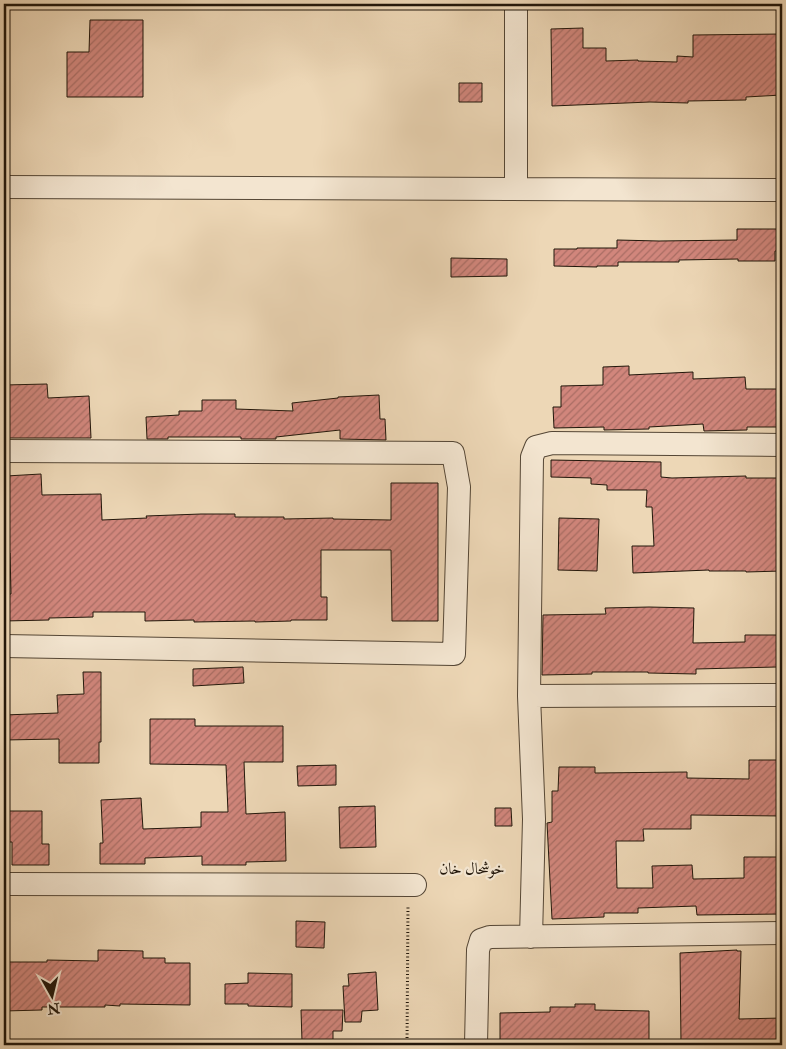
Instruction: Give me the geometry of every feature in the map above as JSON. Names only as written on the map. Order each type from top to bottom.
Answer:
[{"type":"street","points":[[516,4],[516,189]]},
{"type":"street","points":[[4,187],[782,190]]},
{"type":"street","points":[[532,936],[534,819],[529,696],[532,457],[536,447],[552,443],[782,445]]},
{"type":"street","points":[[4,451],[453,453],[459,487],[454,654],[4,646]]},
{"type":"street","points":[[529,696],[782,695]]},
{"type":"street","points":[[4,884],[411,885]]},
{"type":"street","points":[[476,1045],[478,950],[481,940],[490,937],[532,936],[782,933]]},
{"type":"path","points":[[407,1045],[411,885]]},
{"type":"building","points":[[90,20],[143,20],[143,97],[67,97],[67,52],[89,52]]},
{"type":"building","points":[[583,28],[583,48],[606,48],[606,61],[677,62],[677,56],[693,57],[693,35],[782,34],[782,95],[746,97],[746,100],[688,101],[688,103],[650,102],[552,106],[551,29]]},
{"type":"building","points":[[459,83],[482,83],[482,102],[459,102]]},
{"type":"building","points":[[737,229],[782,229],[782,251],[775,251],[775,261],[738,261],[738,259],[679,260],[679,262],[618,262],[618,266],[554,266],[554,249],[617,248],[617,240],[737,240]]},
{"type":"building","points":[[451,258],[507,259],[507,276],[451,277]]},
{"type":"building","points":[[629,366],[629,375],[693,372],[693,379],[745,377],[746,389],[782,389],[782,427],[747,427],[747,430],[704,431],[703,424],[649,427],[649,429],[604,430],[604,427],[554,428],[553,407],[561,407],[561,386],[603,385],[603,367]]},
{"type":"building","points":[[47,384],[48,398],[89,396],[91,438],[4,438],[4,385]]},
{"type":"building","points":[[379,395],[380,419],[385,419],[386,440],[340,439],[340,430],[276,437],[276,439],[168,437],[168,439],[147,439],[146,417],[179,415],[179,411],[202,411],[202,400],[236,400],[236,409],[293,411],[292,403],[338,397]]},
{"type":"building","points":[[551,460],[661,462],[661,477],[672,478],[746,476],[746,478],[782,478],[782,571],[709,570],[633,573],[632,546],[654,546],[652,507],[646,507],[647,490],[607,490],[607,485],[591,484],[591,478],[551,477]]},
{"type":"building","points":[[41,474],[42,495],[101,494],[102,520],[147,518],[146,516],[235,514],[235,517],[284,517],[284,519],[391,520],[391,483],[438,483],[438,621],[392,621],[391,550],[321,550],[321,597],[327,597],[327,620],[255,622],[145,621],[145,612],[93,612],[93,617],[4,621],[4,594],[11,594],[6,476]]},
{"type":"building","points":[[559,518],[599,519],[597,571],[558,570]]},
{"type":"building","points":[[605,608],[694,608],[693,643],[745,642],[745,635],[777,635],[777,667],[696,669],[696,674],[592,672],[592,674],[542,675],[543,615],[606,614]]},
{"type":"building","points":[[243,667],[244,683],[193,686],[193,669]]},
{"type":"building","points":[[83,672],[101,672],[101,742],[99,742],[99,763],[59,763],[59,739],[4,740],[4,715],[58,713],[57,695],[84,694]]},
{"type":"building","points":[[150,719],[195,719],[195,726],[283,726],[283,762],[244,762],[246,814],[285,812],[286,861],[246,862],[246,865],[202,865],[202,856],[145,858],[145,864],[100,864],[100,843],[103,843],[101,800],[141,798],[143,829],[201,827],[201,812],[228,812],[226,765],[150,764]]},
{"type":"building","points":[[749,760],[782,760],[782,816],[691,815],[691,829],[643,829],[644,841],[616,841],[617,888],[653,888],[652,866],[692,865],[693,879],[744,878],[744,857],[782,857],[782,914],[697,915],[696,906],[638,908],[638,913],[604,913],[604,917],[552,919],[547,823],[552,822],[552,791],[558,791],[559,767],[595,767],[595,773],[687,772],[687,778],[749,779]]},
{"type":"building","points":[[336,765],[336,785],[298,786],[297,766]]},
{"type":"building","points":[[375,806],[376,847],[340,848],[339,807]]},
{"type":"building","points":[[495,808],[511,808],[512,826],[495,826]]},
{"type":"building","points":[[9,811],[42,811],[42,844],[49,844],[49,865],[12,865],[12,842],[9,842]]},
{"type":"building","points":[[296,921],[325,922],[324,948],[296,947]]},
{"type":"building","points":[[98,950],[143,951],[143,958],[165,958],[165,963],[190,963],[190,1005],[120,1004],[120,1006],[105,1005],[105,1007],[42,1007],[42,1010],[4,1011],[4,962],[47,962],[47,960],[98,961]]},
{"type":"building","points":[[741,951],[739,1019],[782,1018],[782,1045],[681,1045],[680,953]]},
{"type":"building","points":[[376,972],[378,1010],[362,1011],[361,1022],[345,1022],[343,986],[349,986],[348,974]]},
{"type":"building","points":[[248,973],[292,974],[292,1007],[225,1004],[225,984],[248,983]]},
{"type":"building","points":[[575,1004],[595,1004],[595,1010],[649,1011],[649,1045],[500,1045],[500,1013],[550,1012],[550,1007],[575,1007]]},
{"type":"building","points":[[301,1010],[343,1010],[342,1031],[333,1031],[333,1040],[302,1041]]},
{"type":"district","name":"خوشحال خان","points":[[472,869]]}]
